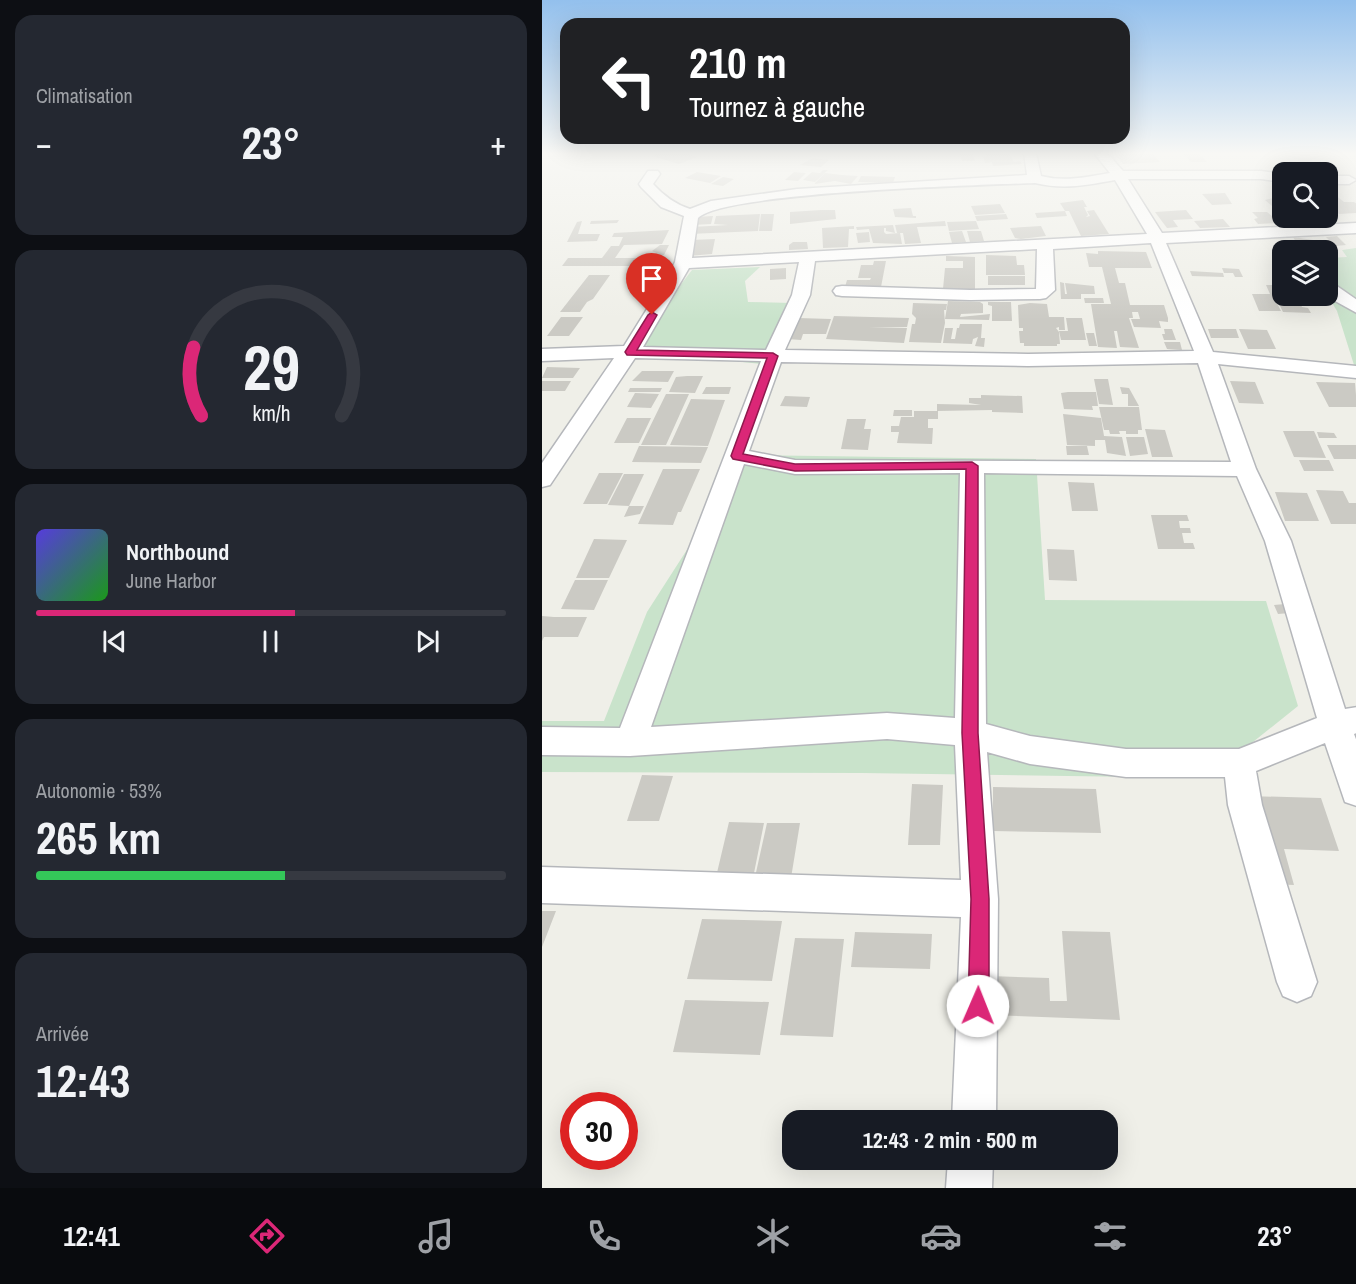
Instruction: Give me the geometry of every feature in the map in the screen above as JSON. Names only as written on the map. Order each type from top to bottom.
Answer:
[{"type":"street","points":[[674,208],[693,214]]},
{"type":"street","points":[[542,480],[618,366],[630,352],[683,263],[689,222],[699,208]]},
{"type":"street","points":[[1139,208],[1156,237],[1206,357],[1246,469],[1278,541],[1346,723],[1356,791]]},
{"type":"street","points":[[683,263],[1356,228]]},
{"type":"street","points":[[1278,232],[1285,240]]},
{"type":"street","points":[[842,291],[970,295],[1040,294],[1046,290],[1045,244]]},
{"type":"street","points":[[630,742],[773,356],[801,296],[808,255]]},
{"type":"street","points":[[1338,297],[1356,308]]},
{"type":"street","points":[[542,355],[630,352],[1028,360],[1206,357],[1356,372]]},
{"type":"street","points":[[737,456],[795,467],[1246,469]]},
{"type":"street","points":[[972,466],[970,733],[980,899],[975,1110]]},
{"type":"street","points":[[542,741],[630,742],[887,726],[970,733],[1030,750],[1126,763],[1239,763],[1346,723]]},
{"type":"street","points":[[1239,763],[1246,805],[1297,982]]},
{"type":"street","points":[[542,885],[980,899]]},
{"type":"street","points":[[969,1188],[970,1170]]},
{"type":"green space","points":[[1356,248],[1356,366],[1334,306],[1338,306],[1338,257],[1347,257],[1342,250]]},
{"type":"green space","points":[[760,267],[745,281],[748,302],[793,303],[770,365],[655,353],[639,339],[692,270]]},
{"type":"green space","points":[[735,455],[1036,459],[1045,600],[1266,601],[1298,706],[1208,778],[862,773],[542,772],[542,721],[604,721],[647,612],[715,506]]},
{"type":"building","points":[[911,208],[916,218],[895,217],[893,209]]},
{"type":"building","points":[[972,208],[1002,208],[1005,213],[975,215]]},
{"type":"building","points":[[1063,208],[1085,208],[1088,215],[1086,217],[1090,216],[1087,211],[1094,210],[1109,234],[1081,236],[1069,211]]},
{"type":"building","points":[[1338,208],[1357,208],[1357,213],[1339,214]]},
{"type":"building","points":[[835,210],[836,219],[790,224],[790,212]]},
{"type":"building","points":[[1186,210],[1193,219],[1173,220],[1178,227],[1167,228],[1155,212]]},
{"type":"building","points":[[1065,211],[1067,216],[1037,218],[1035,213]]},
{"type":"building","points":[[1252,212],[1267,212],[1272,216],[1272,223],[1258,224],[1254,219],[1258,218]]},
{"type":"building","points":[[760,214],[758,231],[689,234],[691,227],[728,225],[714,224],[716,216]]},
{"type":"building","points":[[761,214],[774,214],[772,231],[759,231]]},
{"type":"building","points":[[1006,214],[1008,219],[977,221],[975,216]]},
{"type":"building","points":[[713,216],[711,224],[692,225],[694,217]]},
{"type":"building","points":[[1223,219],[1230,227],[1200,228],[1194,221]]},
{"type":"building","points":[[619,220],[617,223],[590,224],[591,221]]},
{"type":"building","points":[[582,221],[578,234],[600,234],[597,241],[567,242],[577,222]]},
{"type":"building","points":[[945,221],[946,226],[917,227],[921,243],[905,244],[903,233],[897,233],[895,225]]},
{"type":"building","points":[[976,221],[979,229],[949,231],[947,222]]},
{"type":"building","points":[[893,225],[895,233],[886,231],[886,228],[884,232],[886,234],[900,233],[902,244],[873,243],[869,229],[857,230],[856,227]]},
{"type":"building","points":[[854,226],[854,229],[849,229],[848,247],[823,248],[822,228]]},
{"type":"building","points":[[1041,226],[1046,236],[1021,239],[1015,238],[1010,228]]},
{"type":"building","points":[[669,230],[662,244],[624,245],[615,258],[655,258],[650,266],[562,266],[568,258],[602,258],[611,246],[619,246],[623,237],[612,237],[614,233]]},
{"type":"building","points":[[962,231],[966,242],[952,243],[949,232]]},
{"type":"building","points":[[967,231],[981,231],[984,241],[970,242]]},
{"type":"building","points":[[869,232],[870,242],[858,243],[856,233]]},
{"type":"building","points":[[1337,236],[1346,245],[1338,246],[1338,240],[1329,240],[1326,237]]},
{"type":"building","points":[[1293,237],[1313,240],[1295,240]]},
{"type":"building","points":[[715,239],[712,254],[688,256],[691,240]]},
{"type":"building","points":[[793,242],[807,242],[808,249],[789,250],[789,245]]},
{"type":"building","points":[[660,245],[669,245],[664,255],[658,256],[659,254],[652,251]]},
{"type":"building","points":[[1098,251],[1146,252],[1152,268],[1115,268],[1119,283],[1125,283],[1130,305],[1164,305],[1168,318],[1168,322],[1159,321],[1161,328],[1134,327],[1131,319],[1140,319],[1138,312],[1132,312],[1133,318],[1129,318],[1139,348],[1120,347],[1117,331],[1114,331],[1117,348],[1098,347],[1091,304],[1111,304],[1102,267],[1089,267],[1086,253],[1098,254]]},
{"type":"building","points":[[986,255],[1016,256],[1017,265],[1024,265],[1025,275],[986,275]]},
{"type":"building","points":[[946,256],[975,257],[975,289],[943,289],[945,268],[963,268],[963,261],[946,261]]},
{"type":"building","points":[[874,261],[886,261],[881,287],[845,287],[847,280],[870,280],[871,278],[858,278],[861,265],[873,265]]},
{"type":"building","points":[[786,268],[786,279],[770,280],[770,269]]},
{"type":"building","points":[[1222,268],[1239,269],[1243,277],[1235,277],[1233,273],[1224,273]]},
{"type":"building","points":[[1190,271],[1223,273],[1224,277],[1192,276]]},
{"type":"building","points":[[589,275],[610,275],[593,299],[587,302],[580,312],[560,312]]},
{"type":"building","points":[[988,276],[1025,276],[1025,285],[988,285]]},
{"type":"building","points":[[1060,282],[1064,283],[1065,294],[1067,294],[1065,283],[1094,286],[1095,294],[1081,294],[1081,299],[1061,299]]},
{"type":"building","points":[[1266,285],[1272,285],[1272,306],[1278,306],[1281,311],[1259,311],[1252,294],[1270,294]]},
{"type":"building","points":[[1084,298],[1103,298],[1104,303],[1085,303]]},
{"type":"building","points":[[948,301],[980,302],[983,304],[983,313],[961,314],[960,317],[990,314],[989,320],[945,319]]},
{"type":"building","points":[[988,302],[1011,302],[1012,321],[992,321],[992,306],[988,305]]},
{"type":"building","points":[[913,303],[947,304],[944,310],[945,323],[941,343],[909,342],[912,324],[915,324],[916,318],[912,314]]},
{"type":"building","points":[[1047,304],[1049,317],[1064,317],[1065,330],[1056,328],[1059,332],[1060,344],[1057,346],[1024,346],[1024,343],[1020,343],[1019,331],[1023,331],[1023,328],[1019,328],[1018,305]]},
{"type":"building","points":[[1280,306],[1302,306],[1308,308],[1311,313],[1283,312]]},
{"type":"building","points":[[834,316],[909,318],[907,327],[869,327],[907,328],[904,343],[826,339]]},
{"type":"building","points":[[561,317],[583,317],[569,336],[547,336]]},
{"type":"building","points":[[798,318],[831,319],[826,334],[803,334],[801,340],[787,339]]},
{"type":"building","points":[[1066,318],[1082,318],[1086,340],[1061,340],[1059,331],[1068,331]]},
{"type":"building","points":[[960,324],[982,324],[981,338],[985,338],[984,347],[975,346],[978,337],[973,339],[972,344],[943,343],[945,328],[953,328],[951,339],[955,339]]},
{"type":"building","points":[[1164,329],[1172,329],[1176,340],[1164,340],[1162,334],[1165,334]]},
{"type":"building","points":[[1208,329],[1236,329],[1239,338],[1211,338]]},
{"type":"building","points":[[1239,329],[1267,330],[1276,349],[1248,349]]},
{"type":"building","points":[[1086,333],[1094,333],[1097,346],[1089,346]]},
{"type":"building","points":[[1164,342],[1180,342],[1182,350],[1167,349]]},
{"type":"building","points":[[547,367],[580,368],[573,378],[542,378]]},
{"type":"building","points":[[642,371],[674,371],[668,382],[632,381]]},
{"type":"building","points":[[703,376],[695,393],[669,392],[676,377]]},
{"type":"building","points":[[1094,379],[1108,379],[1113,405],[1099,404]]},
{"type":"building","points":[[542,381],[571,381],[565,391],[542,391]]},
{"type":"building","points":[[1230,381],[1255,382],[1264,404],[1239,403]]},
{"type":"building","points":[[1316,382],[1355,383],[1357,407],[1329,407]]},
{"type":"building","points":[[706,387],[731,387],[729,394],[702,394]]},
{"type":"building","points":[[1120,387],[1129,388],[1139,406],[1128,406],[1128,394],[1122,394]]},
{"type":"building","points":[[630,388],[662,388],[660,392],[628,392]]},
{"type":"building","points":[[1096,392],[1098,406],[1092,406],[1093,410],[1064,409],[1061,393]]},
{"type":"building","points":[[635,393],[659,394],[651,408],[627,407]]},
{"type":"building","points":[[666,394],[689,394],[666,445],[641,445]]},
{"type":"building","points":[[981,395],[1022,396],[1023,413],[992,412],[992,410],[937,411],[937,404],[981,405],[969,403],[969,398],[981,398]]},
{"type":"building","points":[[785,396],[810,397],[807,407],[780,406]]},
{"type":"building","points":[[691,399],[725,400],[708,446],[670,445]]},
{"type":"building","points":[[1099,407],[1139,407],[1142,430],[1138,430],[1138,434],[1126,434],[1126,431],[1119,431],[1120,434],[1110,434],[1109,430],[1104,430]]},
{"type":"building","points":[[894,410],[912,410],[912,416],[893,416]]},
{"type":"building","points":[[914,411],[938,411],[938,419],[928,419],[928,428],[933,428],[932,444],[897,443],[899,432],[891,432],[891,426],[899,426],[901,417],[914,417]]},
{"type":"building","points":[[1063,414],[1101,418],[1104,436],[1122,437],[1126,456],[1107,453],[1105,440],[1095,440],[1095,446],[1067,445]]},
{"type":"building","points":[[627,418],[651,418],[639,443],[614,443]]},
{"type":"building","points":[[847,419],[866,419],[864,429],[871,429],[868,450],[841,449]]},
{"type":"building","points":[[1145,429],[1165,430],[1173,457],[1152,457]]},
{"type":"building","points":[[1283,431],[1314,431],[1326,458],[1294,457]]},
{"type":"building","points":[[1317,432],[1334,433],[1337,438],[1319,438]]},
{"type":"building","points":[[1126,437],[1144,437],[1148,454],[1130,456]]},
{"type":"building","points":[[1327,445],[1357,445],[1357,459],[1334,459]]},
{"type":"building","points":[[639,446],[708,447],[701,463],[632,462]]},
{"type":"building","points":[[1066,446],[1087,446],[1089,455],[1067,455]]},
{"type":"building","points":[[1299,460],[1329,460],[1334,471],[1304,471]]},
{"type":"building","points":[[663,469],[700,469],[673,525],[638,524]]},
{"type":"building","points":[[599,473],[623,473],[607,504],[583,504]]},
{"type":"building","points":[[624,474],[644,474],[629,506],[608,505]]},
{"type":"building","points":[[1068,482],[1094,483],[1098,511],[1072,511]]},
{"type":"building","points":[[1316,490],[1343,491],[1349,503],[1357,503],[1357,524],[1331,524]]},
{"type":"building","points":[[1275,492],[1307,493],[1319,521],[1285,521]]},
{"type":"building","points":[[629,506],[644,506],[640,514],[624,517]]},
{"type":"building","points":[[1151,515],[1187,515],[1189,521],[1179,521],[1180,528],[1190,528],[1191,533],[1182,533],[1184,543],[1193,543],[1195,549],[1158,549]]},
{"type":"building","points":[[594,539],[627,540],[609,578],[576,578]]},
{"type":"building","points":[[1047,549],[1074,550],[1077,581],[1049,580]]},
{"type":"building","points":[[575,580],[608,580],[594,610],[561,609]]},
{"type":"building","points":[[1285,604],[1290,613],[1278,614],[1274,605]]},
{"type":"building","points":[[542,616],[587,617],[578,637],[544,637],[542,641]]},
{"type":"building","points":[[642,775],[673,776],[659,821],[627,821]]},
{"type":"building","points":[[912,784],[943,785],[940,845],[908,845]]},
{"type":"building","points":[[993,787],[1096,789],[1101,833],[993,831]]},
{"type":"building","points":[[1248,796],[1321,798],[1339,851],[1284,849],[1294,885],[1270,884]]},
{"type":"building","points":[[729,822],[764,823],[753,878],[716,877]]},
{"type":"building","points":[[767,823],[800,823],[791,878],[755,877]]},
{"type":"building","points":[[542,911],[556,911],[542,947]]},
{"type":"building","points":[[702,919],[782,921],[772,981],[687,979]]},
{"type":"building","points":[[1062,931],[1110,932],[1120,1020],[990,1015],[990,976],[1049,978],[1050,1001],[1067,1001]]},
{"type":"building","points":[[855,932],[932,934],[930,969],[851,967]]},
{"type":"building","points":[[795,938],[844,939],[833,1037],[780,1035]]},
{"type":"building","points":[[685,1000],[769,1002],[760,1055],[673,1052]]},
{"type":"route","points":[[652,315],[630,352],[657,355],[773,356],[737,456],[795,467],[972,466],[970,733],[980,899],[978,1006]]}]
